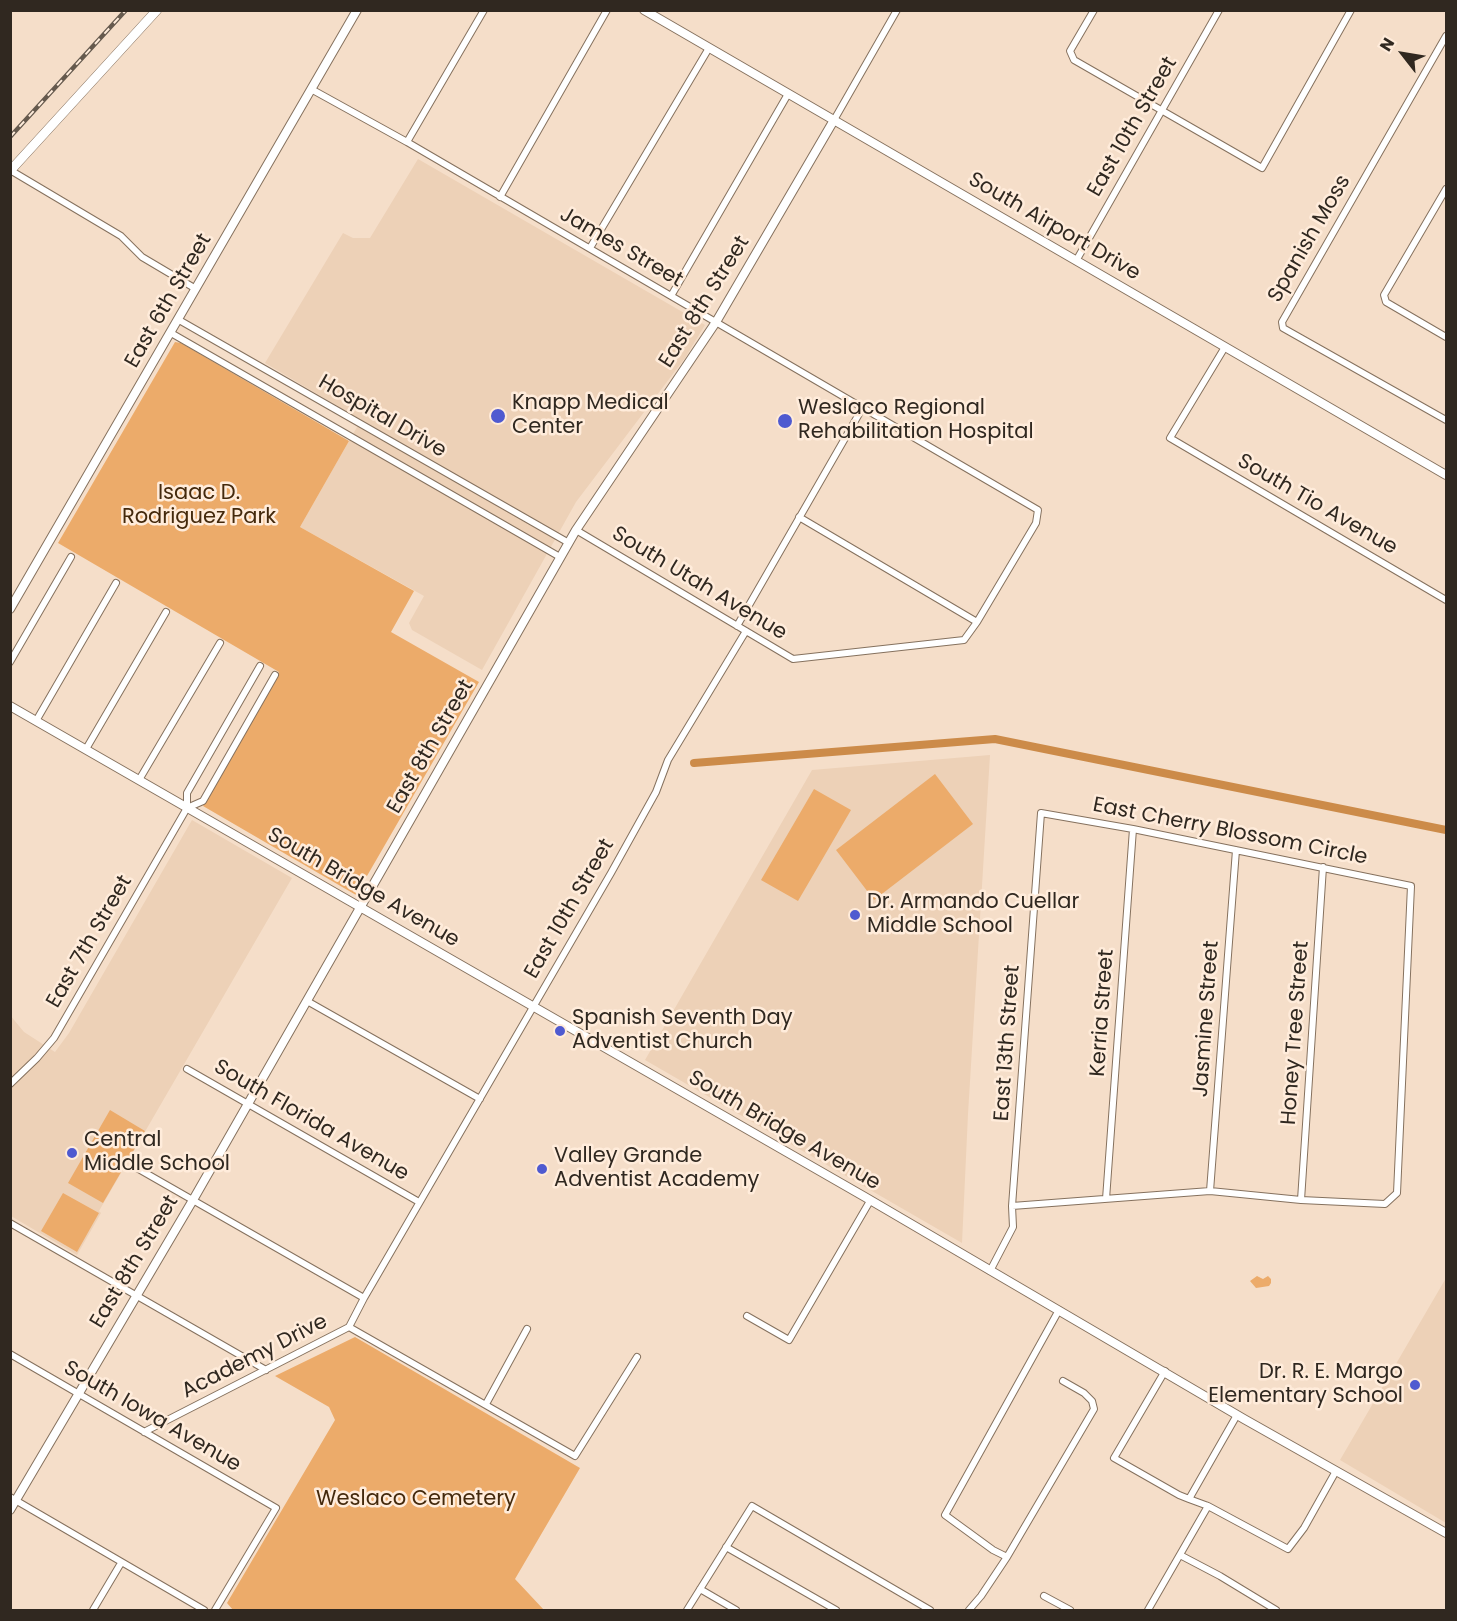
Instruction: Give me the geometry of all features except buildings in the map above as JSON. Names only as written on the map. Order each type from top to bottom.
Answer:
[{"type":"main road","points":[[11,170],[157,10]]},
{"type":"street","name":"East 6th Street","points":[[10,609],[357,10]]},
{"type":"street","points":[[407,142],[484,10]]},
{"type":"street","points":[[500,197],[608,10]]},
{"type":"street","name":"South Airport Drive","points":[[644,10],[1446,475]]},
{"type":"street","name":"East 8th Street","points":[[10,1510],[13,1499],[193,1200],[560,557],[716,322],[897,10]]},
{"type":"street","points":[[1094,10],[1070,51],[1074,60],[1262,168],[1351,10]]},
{"type":"street","name":"East 10th Street","points":[[1076,261],[1219,10]]},
{"type":"street","name":"Spanish Moss","points":[[1446,36],[1282,322],[1284,328],[1446,420]]},
{"type":"street","points":[[590,248],[709,48]]},
{"type":"street","name":"James Street","points":[[311,89],[407,142],[1038,510],[1036,524],[977,622]]},
{"type":"street","points":[[671,296],[788,94]]},
{"type":"street","points":[[11,170],[121,236],[142,257],[196,289]]},
{"type":"street","points":[[1446,189],[1384,295],[1386,302],[1446,337]]},
{"type":"street","name":"Hospital Drive","points":[[179,320],[569,543]]},
{"type":"street","name":"Hospital Drive","points":[[171,333],[560,557]]},
{"type":"street","name":"South Tio Avenue","points":[[1225,347],[1170,438],[1446,600]]},
{"type":"street","points":[[737,626],[863,407]]},
{"type":"street","points":[[799,517],[977,622]]},
{"type":"street","name":"South Utah Avenue","points":[[576,530],[793,659],[964,640],[977,622]]},
{"type":"street","points":[[10,662],[71,557]]},
{"type":"street","points":[[36,721],[116,583]]},
{"type":"street","points":[[86,749],[166,612]]},
{"type":"street","name":"East 10th Street","points":[[420,1202],[611,873],[656,792],[668,760],[746,631]]},
{"type":"street","points":[[140,780],[220,643]]},
{"type":"street","name":"East 7th Street","points":[[10,1084],[54,1038],[187,808],[187,793],[260,666]]},
{"type":"street","name":"East 7th Street","points":[[187,808],[203,801],[276,675]]},
{"type":"street","name":"South Bridge Avenue","points":[[10,706],[1165,1371],[1237,1415],[1446,1533]]},
{"type":"street","name":"East Cherry Blossom Circle","points":[[1041,813],[1133,829],[1411,886],[1397,1193],[1385,1204],[1301,1200]]},
{"type":"street","name":"East 13th Street","points":[[990,1271],[1013,1227],[1012,1206],[1041,813]]},
{"type":"street","name":"Kerria Street","points":[[1106,1199],[1133,829]]},
{"type":"street","name":"Jasmine Street","points":[[1210,1191],[1236,850]]},
{"type":"street","name":"Honey Tree Street","points":[[1301,1200],[1323,867]]},
{"type":"street","points":[[307,1001],[480,1099]]},
{"type":"street","name":"South Florida Avenue","points":[[186,1069],[420,1202]]},
{"type":"street","points":[[135,1167],[364,1298]]},
{"type":"street","points":[[1012,1206],[1210,1191],[1301,1200]]},
{"type":"street","points":[[747,1316],[789,1340],[870,1201]]},
{"type":"street","name":"Academy Drive","points":[[144,1432],[350,1327],[364,1298],[420,1202]]},
{"type":"street","points":[[10,1223],[266,1370]]},
{"type":"street","points":[[1007,1557],[993,1550],[945,1515],[1059,1310]]},
{"type":"street","points":[[350,1327],[575,1456],[637,1357]]},
{"type":"street","points":[[486,1404],[526,1329]]},
{"type":"street","name":"South Iowa Avenue","points":[[10,1354],[276,1508],[215,1611]]},
{"type":"street","points":[[1165,1371],[1114,1458],[1179,1495],[1208,1506],[1288,1549],[1304,1528],[1336,1471]]},
{"type":"street","points":[[969,1611],[1007,1557],[1094,1409],[1092,1401],[1084,1393],[1063,1381]]},
{"type":"street","points":[[1189,1499],[1237,1415]]},
{"type":"street","points":[[13,1499],[204,1611]]},
{"type":"street","points":[[687,1611],[752,1506],[930,1611]]},
{"type":"street","points":[[1148,1611],[1208,1506]]},
{"type":"street","points":[[726,1547],[836,1611]]},
{"type":"street","points":[[1180,1555],[1220,1576],[1276,1611]]},
{"type":"street","points":[[93,1611],[121,1563]]},
{"type":"street","points":[[700,1589],[736,1611]]},
{"type":"street","points":[[1044,1596],[1070,1611]]},
{"type":"shaded area","name":"Knapp Medical Center","points":[[418,159],[705,325],[685,358],[576,502],[482,670],[412,630],[409,623],[424,596],[300,527],[361,420],[265,363],[343,233],[353,238],[370,238]]},
{"type":"shaded area","name":"Dr. Armando Cuellar Middle School","points":[[990,755],[962,1243],[645,1060],[812,770]]},
{"type":"shaded area","points":[[192,820],[292,878],[99,1211],[101,1213],[77,1255],[11,1216],[10,1015],[24,1032],[55,1052],[69,1033]]},
{"type":"shaded area","name":"Dr. R. E. Margo Elementary School","points":[[1446,1278],[1446,1523],[1340,1460]]},
{"type":"green space","name":"Isaac D. Rodriguez Park","points":[[175,342],[181,343],[349,441],[300,527],[414,591],[391,632],[479,682],[356,895],[203,806],[279,672],[58,543]]},
{"type":"green space","points":[[935,774],[973,824],[874,900],[836,850]]},
{"type":"green space","points":[[814,789],[851,810],[798,901],[761,880]]},
{"type":"green space","points":[[110,1110],[145,1131],[103,1203],[68,1183]]},
{"type":"green space","points":[[63,1193],[99,1213],[77,1252],[41,1231]]},
{"type":"green space","points":[[1257,1276],[1263,1279],[1268,1276],[1271,1283],[1269,1286],[1256,1288],[1250,1281]]},
{"type":"green space","name":"Weslaco Cemetery","points":[[355,1337],[580,1468],[515,1579],[544,1610],[233,1610],[227,1603],[335,1420],[329,1407],[275,1376]]},
{"type":"waterway","points":[[694,763],[995,739],[1446,830]]},
{"type":"railway","points":[[10,137],[126,10]]},
{"type":"place","name":"Knapp Medical Center","points":[[498,416]]},
{"type":"place","name":"Weslaco Regional Rehabilitation Hospital","points":[[785,421]]},
{"type":"place","name":"Dr. Armando Cuellar Middle School","points":[[855,915]]},
{"type":"place","name":"Spanish Seventh Day Adventist Church","points":[[560,1031]]},
{"type":"place","name":"Central Middle School","points":[[72,1153]]},
{"type":"place","name":"Valley Grande Adventist Academy","points":[[542,1169]]},
{"type":"place","name":"Dr. R. E. Margo Elementary School","points":[[1415,1385]]}]
